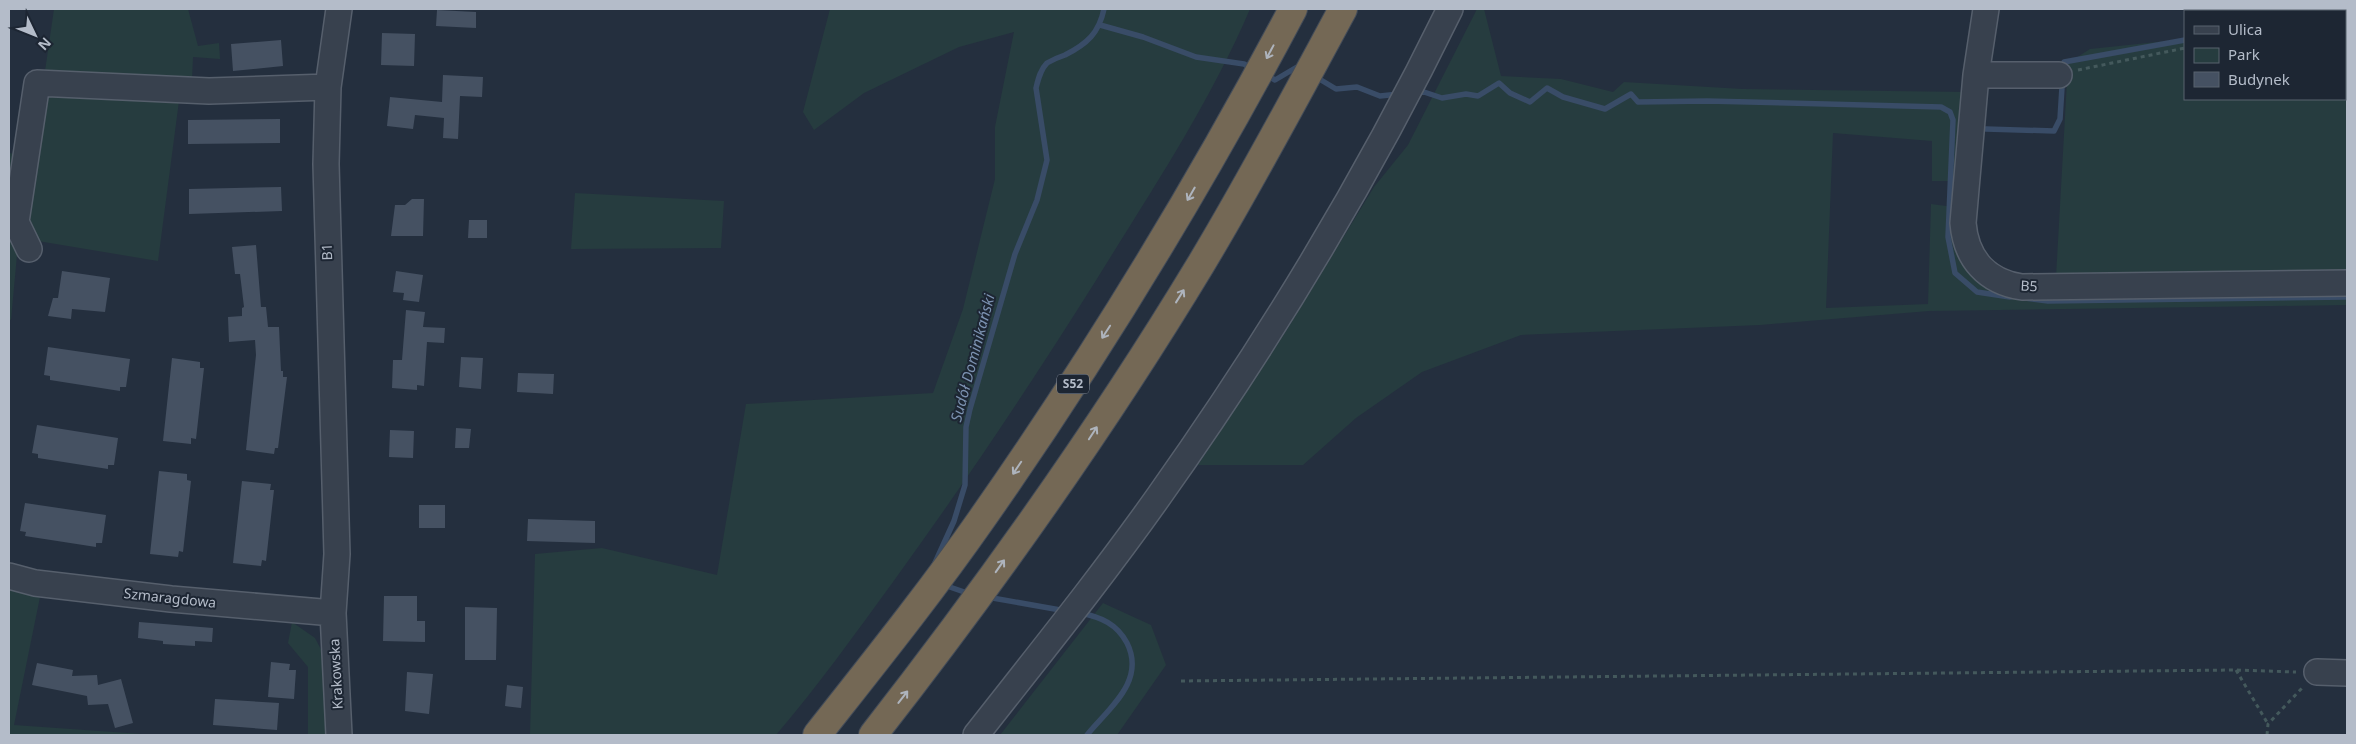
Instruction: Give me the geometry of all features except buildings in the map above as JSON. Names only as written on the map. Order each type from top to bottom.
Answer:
[{"type":"highway","name":"S52","points":[[817,735],[980,521],[1044,429],[1125,304],[1189,197],[1293,9]]},
{"type":"highway","points":[[873,735],[997,571],[1076,460],[1202,263],[1343,9]]},
{"type":"street","name":"B1","points":[[333,613],[337,554],[327,241],[328,87],[339,9]]},
{"type":"street","points":[[976,735],[1082,601],[1159,496],[1271,331],[1360,182],[1414,82],[1450,9]]},
{"type":"street","name":"B5","points":[[1986,9],[1976,74],[1965,195],[1964,231],[1968,248],[1976,263],[1996,280],[2013,285],[2040,287],[2347,283]]},
{"type":"street","points":[[1976,74],[2059,75]]},
{"type":"street","points":[[29,249],[16,222],[37,83],[209,91],[328,87]]},
{"type":"street","name":"Szmaragdowa","points":[[9,576],[35,583],[171,599],[333,613]]},
{"type":"street","name":"Krakowska","points":[[333,613],[339,735]]},
{"type":"street","points":[[2317,672],[2347,673]]},
{"type":"path","points":[[2059,75],[2184,48]]},
{"type":"path","points":[[1181,681],[2235,670],[2317,672]]},
{"type":"path","points":[[2235,670],[2268,724],[2267,735]]},
{"type":"path","points":[[2268,724],[2317,672]]},
{"type":"green space","points":[[54,9],[188,9],[198,46],[219,43],[220,59],[193,57],[192,80],[45,71]]},
{"type":"green space","points":[[830,9],[1250,9],[1216,80],[1178,148],[1046,358],[919,545],[836,660],[776,735],[530,735],[535,554],[602,548],[717,575],[746,404],[933,393],[963,309],[995,179],[995,127],[1014,32],[959,47],[864,93],[814,130],[803,112]]},
{"type":"green space","points":[[1477,9],[1484,9],[1501,76],[1561,79],[1613,92],[1624,82],[1743,89],[1966,92],[1959,181],[1932,181],[1932,141],[1833,133],[1826,308],[1928,304],[1931,204],[1954,207],[1989,288],[2347,291],[2347,305],[1929,311],[1760,325],[1521,335],[1422,372],[1356,418],[1303,465],[1198,465],[1288,328],[1374,187],[1408,145]]},
{"type":"green space","points":[[2347,21],[2347,274],[2056,277],[2068,63],[2090,49],[2184,39],[2184,100],[2346,100]]},
{"type":"green space","points":[[55,88],[179,101],[158,261],[38,241],[30,219],[40,102]]},
{"type":"green space","points":[[9,153],[16,154],[18,244],[11,320],[9,319]]},
{"type":"green space","points":[[575,193],[724,201],[721,248],[571,249]]},
{"type":"green space","points":[[9,590],[40,597],[14,725],[156,735],[9,735]]},
{"type":"green space","points":[[1103,603],[1151,625],[1166,665],[1117,735],[1000,735]]},
{"type":"green space","points":[[292,622],[315,638],[327,661],[331,735],[308,735],[308,667],[288,643]]},
{"type":"waterway","name":"Sudół Dominikański","points":[[934,565],[954,521],[965,485],[966,427],[970,409],[1015,254],[1037,200],[1047,160],[1036,88],[1039,78],[1047,63],[1073,51],[1091,37],[1099,25],[1104,9]]},
{"type":"waterway","points":[[1100,25],[1143,37],[1196,57],[1244,64],[1253,69]]},
{"type":"waterway","points":[[2063,67],[2064,62],[2184,40]]},
{"type":"waterway","points":[[1266,75],[1275,80],[1297,67],[1300,71]]},
{"type":"waterway","points":[[1313,79],[1321,80],[1336,89],[1357,87],[1380,96],[1399,94]]},
{"type":"waterway","points":[[1416,93],[1424,92],[1442,98],[1466,94],[1478,96],[1499,83],[1510,93],[1530,102],[1547,88],[1563,97],[1605,109],[1631,94],[1638,102],[1707,101],[1941,107],[1950,112],[1953,120],[1948,237],[1955,273],[1977,292],[2010,297]]},
{"type":"waterway","points":[[1986,129],[2054,131],[2060,119],[2062,87]]},
{"type":"waterway","points":[[2025,298],[2048,301],[2347,297]]},
{"type":"waterway","name":"Sudół Dominikański","points":[[944,585],[970,594]]},
{"type":"waterway","name":"Sudół Dominikański","points":[[987,597],[1066,611]]},
{"type":"waterway","name":"Sudół Dominikański","points":[[1080,613],[1101,619],[1113,626],[1123,636],[1132,657],[1132,670],[1122,693],[1087,735]]}]
